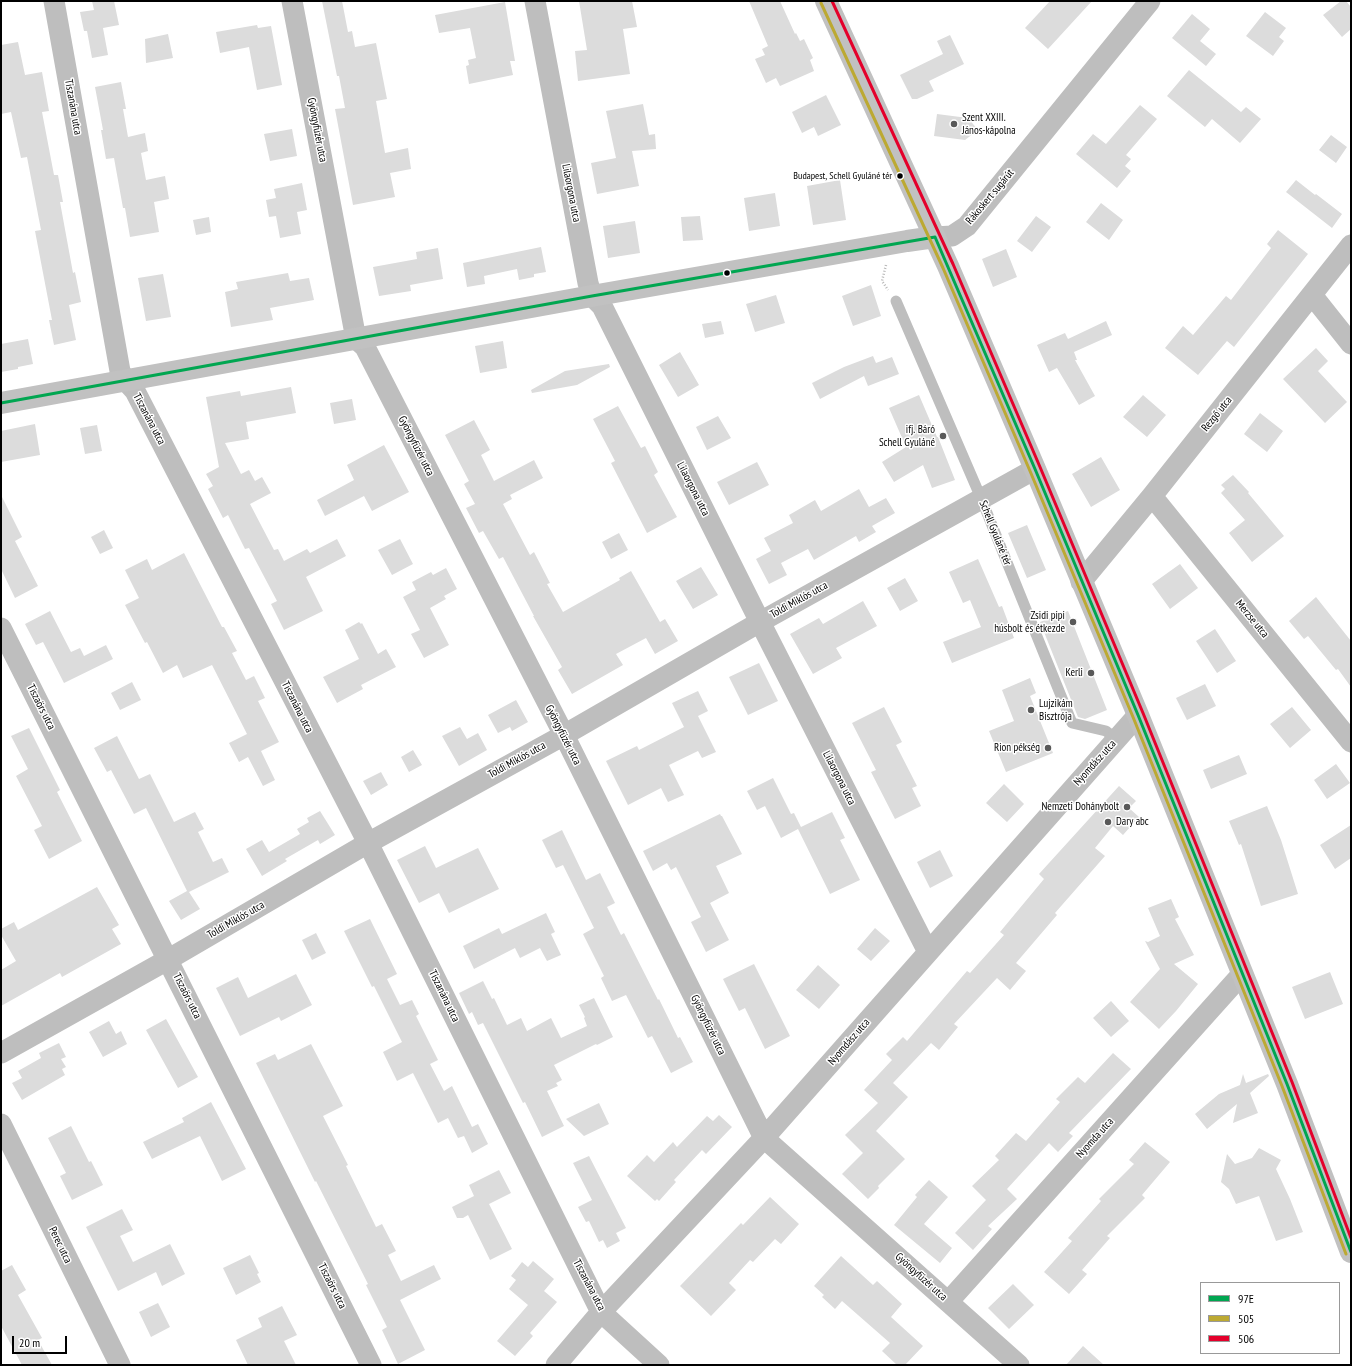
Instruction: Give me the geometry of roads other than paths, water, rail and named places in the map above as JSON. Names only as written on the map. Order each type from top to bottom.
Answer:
[{"type":"main road","points":[[826,1],[935,237],[1035,469],[1081,582],[1138,715],[1287,1084],[1351,1252]]},
{"type":"main road","name":"Rákoskert sugárút","points":[[1,403],[592,296],[935,237]]},
{"type":"street","name":"Tiszanána utca","points":[[54,1],[120,371],[135,391],[368,843],[601,1312],[659,1365]]},
{"type":"street","name":"Gyöngyfüzér utca","points":[[292,1],[356,339],[365,347],[564,735],[764,1138],[1019,1365]]},
{"type":"street","name":"Lilaorgona utca","points":[[535,1],[588,283],[592,296],[602,306],[760,622],[928,952]]},
{"type":"street","name":"Rákoskert sugárút","points":[[935,237],[952,236],[967,226],[1150,1]]},
{"type":"street","name":"Rezgő utca","points":[[1081,582],[1152,496],[1351,245]]},
{"type":"street","points":[[1312,295],[1351,344]]},
{"type":"street","name":"Toldi Miklós utca","points":[[1,1053],[168,959],[368,843],[564,735],[760,622],[1035,469]]},
{"type":"street","name":"Merzse utca","points":[[1152,496],[1351,742]]},
{"type":"street","name":"Tiszaörs utca","points":[[1,628],[371,1365]]},
{"type":"street","name":"Nyomdász utca","points":[[556,1365],[601,1312],[764,1138],[1138,715]]},
{"type":"street","name":"Nyomda utca","points":[[948,1302],[1242,974]]},
{"type":"street","name":"Perec utca","points":[[1,1124],[120,1365]]},
{"type":"lane","name":"Schell Gyuláné tér","points":[[896,301],[981,498],[1072,723],[1106,731],[1116,739]]},
{"type":"place","name":"Szent XXIII. János-kápolna","points":[[954,124]]},
{"type":"place","name":"Budapest, Schell Gyuláné tér","points":[[900,176]]},
{"type":"place","name":"ifj. Báró Schell Gyuláné","points":[[943,436]]},
{"type":"place","name":"Zsidi pipi húsbolt és étkezde","points":[[1073,622]]},
{"type":"place","name":"Kerli","points":[[1091,673]]},
{"type":"place","name":"Lujzikám Bisztrója","points":[[1031,710]]},
{"type":"place","name":"Rion pékség","points":[[1048,748]]},
{"type":"place","name":"Nemzeti Dohánybolt","points":[[1127,807]]},
{"type":"place","name":"Dary abc","points":[[1108,822]]}]
